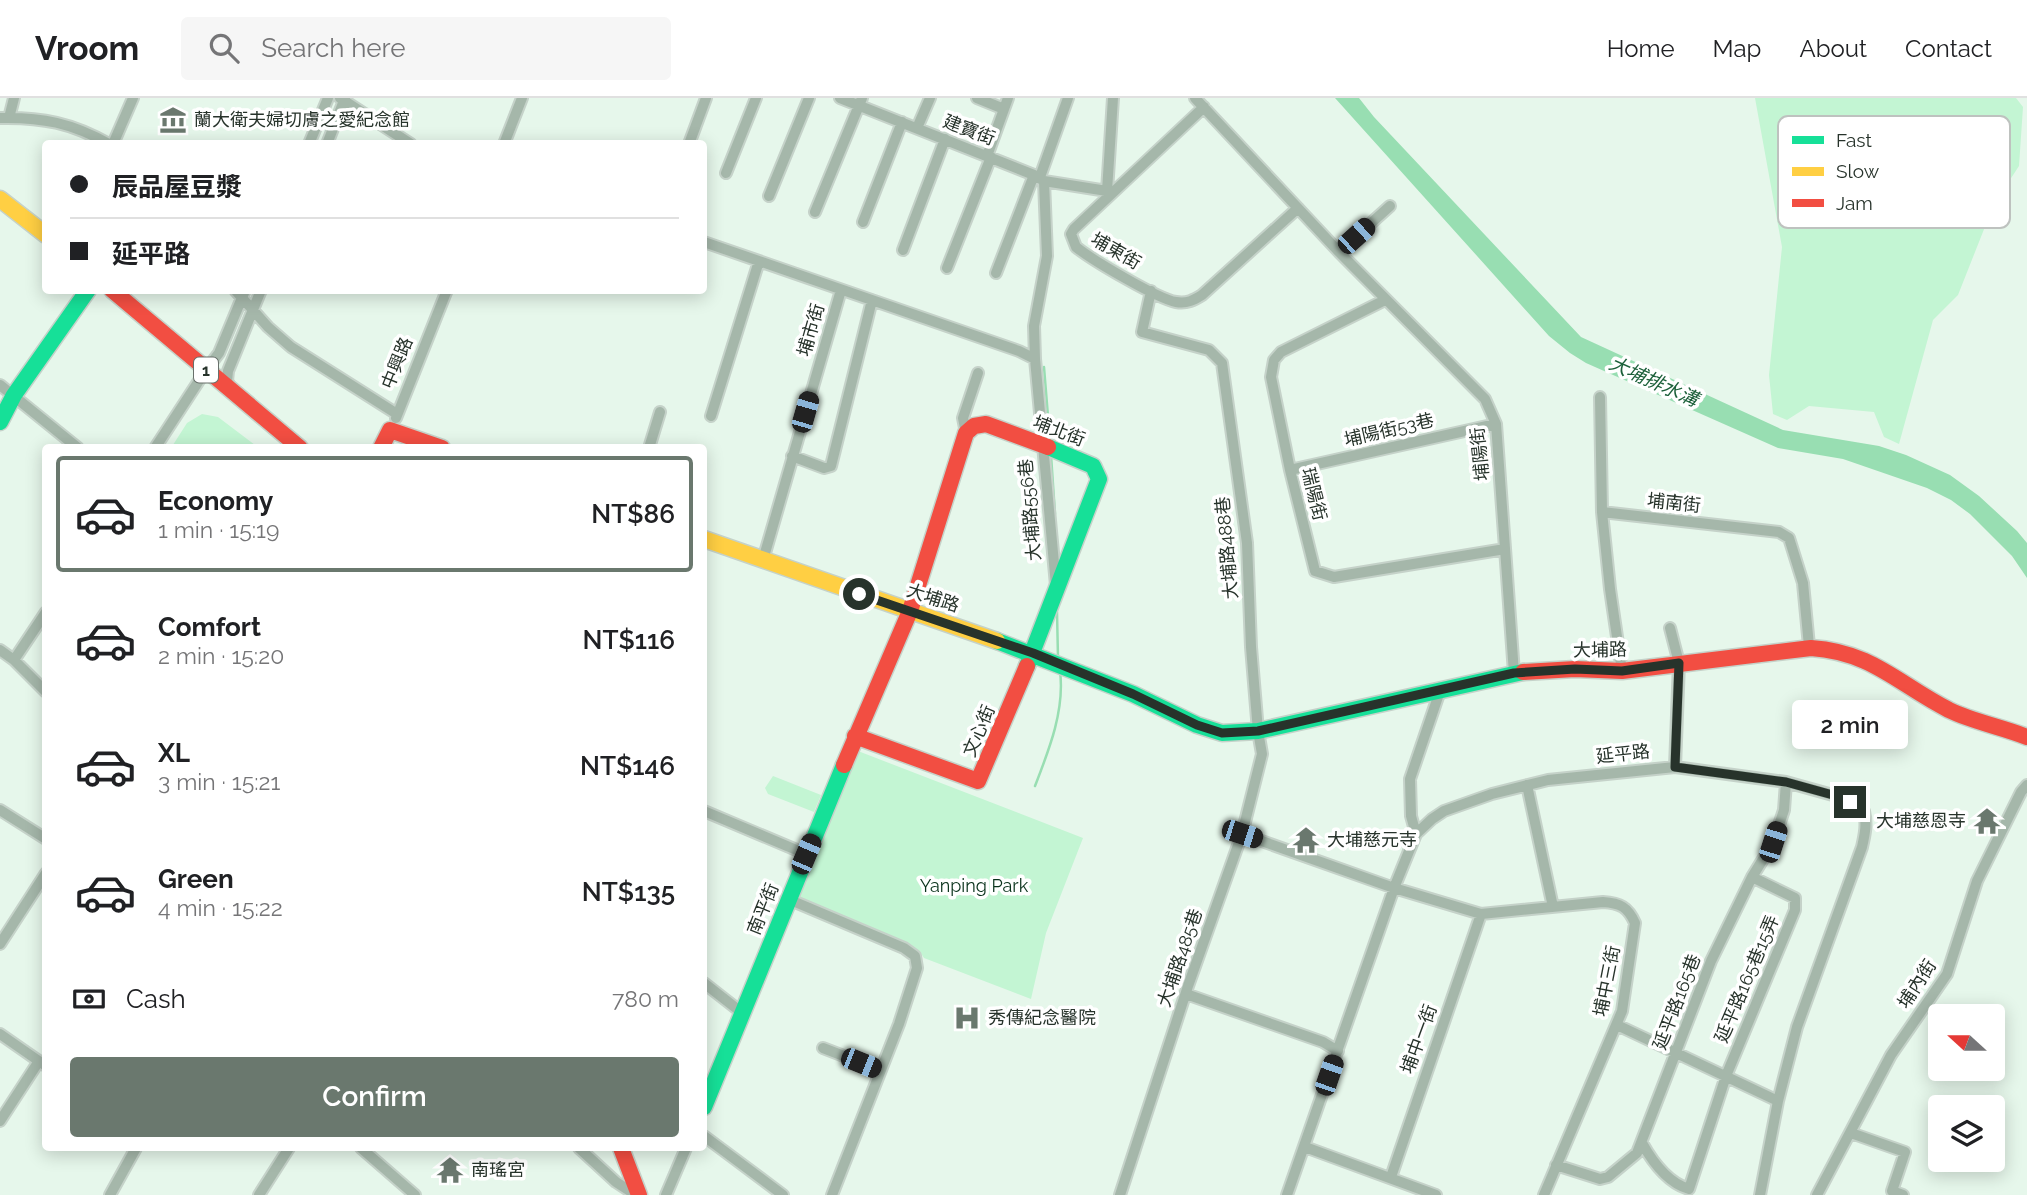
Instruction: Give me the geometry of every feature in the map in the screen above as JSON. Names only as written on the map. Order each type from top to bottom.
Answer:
[{"type":"main road","points":[[0,199],[42,232]]},
{"type":"main road","points":[[0,422],[14,395],[85,294]]},
{"type":"main road","name":"1","points":[[117,294],[295,444]]},
{"type":"main road","name":"埔北街","points":[[966,433],[970,427],[977,424],[986,425],[1093,466],[1099,479],[1057,592]]},
{"type":"main road","points":[[390,430],[430,444]]},
{"type":"main road","name":"中興路","points":[[384,444],[390,430]]},
{"type":"main road","points":[[910,611],[966,433]]},
{"type":"main road","name":"大埔路","points":[[707,540],[1033,653],[1155,704],[1197,725],[1222,733],[1258,731],[1514,673],[1575,669],[1622,671],[1809,646],[1851,653],[1872,663],[1932,702],[1963,717],[2027,737]]},
{"type":"main road","name":"大埔路556巷","points":[[1033,653],[1057,592]]},
{"type":"main road","name":"南平街","points":[[707,1099],[855,736],[910,611]]},
{"type":"main road","name":"文心街","points":[[855,736],[978,781],[1033,653]]},
{"type":"main road","points":[[622,1151],[638,1195]]},
{"type":"street","points":[[14,98],[5,118],[50,120],[78,128],[103,140]]},
{"type":"street","points":[[113,140],[133,98]]},
{"type":"street","points":[[311,140],[328,98]]},
{"type":"street","points":[[506,140],[522,98]]},
{"type":"street","points":[[690,140],[706,98]]},
{"type":"street","points":[[726,173],[756,98]]},
{"type":"street","points":[[769,196],[808,98]]},
{"type":"street","name":"建寶街","points":[[840,98],[860,102],[916,128],[1040,178],[1107,191],[1113,98]]},
{"type":"street","points":[[916,128],[930,98]]},
{"type":"street","points":[[947,268],[989,157],[1006,103],[977,98]]},
{"type":"street","points":[[996,273],[1040,178],[1068,98]]},
{"type":"street","name":"埔陽街","points":[[1195,98],[1385,300],[1485,399],[1496,424],[1514,673]]},
{"type":"street","points":[[328,140],[343,99],[394,139]]},
{"type":"street","points":[[815,212],[860,102]]},
{"type":"street","name":"埔東街","points":[[1204,107],[1071,234],[1076,247],[1174,302],[1194,300],[1298,208]]},
{"type":"street","points":[[863,222],[902,122]]},
{"type":"street","points":[[903,250],[945,139]]},
{"type":"street","name":"大埔路556巷","points":[[1040,178],[1047,256],[1034,326],[1035,359],[1057,592]]},
{"type":"street","points":[[1339,252],[1390,206]]},
{"type":"street","name":"埔市街","points":[[707,243],[841,290],[762,560]]},
{"type":"street","points":[[711,415],[759,261]]},
{"type":"street","points":[[841,290],[1019,351],[1035,359]]},
{"type":"street","name":"大埔路488巷","points":[[1151,291],[1142,332],[1209,350],[1223,363],[1247,543],[1258,731]]},
{"type":"street","points":[[158,444],[219,353],[241,294]]},
{"type":"street","points":[[242,294],[253,310],[298,352],[397,414]]},
{"type":"street","points":[[232,390],[227,381],[228,371],[259,294]]},
{"type":"street","name":"中興路","points":[[390,430],[445,294]]},
{"type":"street","points":[[792,456],[824,468],[831,467],[872,300]]},
{"type":"street","name":"瑞陽街","points":[[1385,300],[1281,352],[1274,360],[1271,377],[1290,470],[1315,570],[1334,577],[1505,549]]},
{"type":"street","points":[[966,433],[963,418],[978,373]]},
{"type":"street","points":[[0,385],[73,444]]},
{"type":"street","points":[[1600,397],[1602,512],[1622,671]]},
{"type":"street","points":[[650,444],[660,412]]},
{"type":"street","name":"埔陽街53巷","points":[[1290,470],[1496,424]]},
{"type":"street","name":"埔南街","points":[[1602,512],[1779,532],[1789,538],[1803,583],[1809,646]]},
{"type":"street","points":[[14,660],[42,618]]},
{"type":"street","points":[[1670,628],[1679,663],[1675,767]]},
{"type":"street","points":[[0,650],[42,688]]},
{"type":"street","points":[[1416,834],[1410,816],[1410,779],[1440,691]]},
{"type":"street","name":"大埔路485巷","points":[[1120,1195],[1242,834],[1262,754],[1258,731]]},
{"type":"street","name":"延平路","points":[[1287,1195],[1394,888],[1416,834],[1444,811],[1492,794],[1527,785],[1590,775],[1675,767],[1786,782],[1840,797],[1864,811],[1866,831],[1797,1027],[1778,1101],[1760,1195]]},
{"type":"street","name":"延平路165巷","points":[[1556,1166],[1600,1179],[1608,1177],[1637,1153],[1711,961],[1752,877],[1773,842],[1784,810],[1786,782]]},
{"type":"street","points":[[1527,785],[1553,907]]},
{"type":"street","name":"埔內街","points":[[1817,1195],[1891,1055],[1948,974],[1977,881],[2027,785]]},
{"type":"street","points":[[0,810],[42,836]]},
{"type":"street","points":[[707,812],[806,854]]},
{"type":"street","points":[[1242,834],[1394,888],[1481,914]]},
{"type":"street","name":"延平路165巷15弄","points":[[1726,1076],[1795,910],[1794,898],[1752,877]]},
{"type":"street","points":[[0,944],[42,879]]},
{"type":"street","points":[[788,899],[904,948],[915,956],[917,968],[899,1024],[832,1195]]},
{"type":"street","name":"埔中三街","points":[[1481,914],[1614,903],[1631,912],[1635,923],[1622,1011],[1617,1026],[1544,1195]]},
{"type":"street","name":"埔中一街","points":[[1391,1177],[1481,914]]},
{"type":"street","points":[[707,985],[741,1012]]},
{"type":"street","points":[[1186,994],[1324,1042],[1338,1051]]},
{"type":"street","points":[[1617,1026],[1778,1101]]},
{"type":"street","points":[[0,1034],[42,1064],[0,1121]]},
{"type":"street","points":[[823,1048],[880,1070]]},
{"type":"street","points":[[1642,1143],[1649,1156],[1678,1186],[1689,1189],[1726,1076]]},
{"type":"street","points":[[1851,1133],[1905,1152],[1892,1191],[1903,1195]]},
{"type":"street","points":[[707,1138],[783,1195]]},
{"type":"street","points":[[1305,1147],[1436,1195]]},
{"type":"street","points":[[110,1195],[134,1151]]},
{"type":"street","points":[[259,1195],[287,1151]]},
{"type":"street","points":[[364,1151],[415,1195]]},
{"type":"street","points":[[582,1151],[616,1182],[638,1195]]},
{"type":"street","points":[[666,1195],[685,1151]]},
{"type":"green space","points":[[1755,98],[2016,98],[2023,107],[2019,166],[2010,180],[2010,116],[1778,116],[1778,225]]},
{"type":"green space","points":[[1779,228],[1985,228],[1958,295],[1933,320],[1899,444],[1884,437],[1874,412],[1809,406],[1787,420],[1773,414],[1769,375],[1782,247]]},
{"type":"green space","points":[[202,414],[218,417],[254,444],[174,444],[187,423]]},
{"type":"green space","name":"Yanping Park","points":[[858,751],[1083,838],[1046,933],[1031,999],[924,958],[920,952],[798,898]]},
{"type":"green space","points":[[773,776],[821,795],[814,812],[768,794],[765,788]]},
{"type":"water","name":"大埔排水溝","points":[[1335,98],[1359,98],[1581,337],[1783,430],[1879,446],[1950,475],[1979,496],[2027,543],[2027,578],[2012,556],[1970,514],[1951,500],[1927,488],[1843,459],[1778,448],[1586,363],[1570,353],[1549,336]]},
{"type":"waterway","points":[[1044,367],[1050,441]]},
{"type":"waterway","points":[[1051,455],[1055,514]]},
{"type":"waterway","points":[[1057,612],[1058,658]]},
{"type":"waterway","points":[[1035,786],[1058,715],[1060,671]]},
{"type":"traffic: fast","points":[[0,422],[14,395],[85,294]]},
{"type":"traffic: fast","points":[[1027,666],[1099,479],[1093,466],[1048,447]]},
{"type":"traffic: fast","points":[[997,641],[1133,694],[1197,725],[1222,733],[1258,731],[1523,672]]},
{"type":"traffic: fast","points":[[707,1100],[844,765]]},
{"type":"traffic: slow","points":[[0,199],[42,232]]},
{"type":"traffic: slow","points":[[707,540],[997,641]]},
{"type":"traffic: jam","points":[[117,294],[295,444]]},
{"type":"traffic: jam","points":[[844,765],[910,611],[966,433],[974,426],[986,424],[1048,447]]},
{"type":"traffic: jam","points":[[383,444],[390,430],[430,444]]},
{"type":"traffic: jam","points":[[1523,672],[1575,669],[1622,671],[1811,648],[1832,651],[1868,663],[1949,710],[2027,737]]},
{"type":"traffic: jam","points":[[855,736],[978,781],[1027,666]]},
{"type":"traffic: jam","points":[[622,1151],[639,1195]]},
{"type":"place","name":"蘭大衛夫婦切膚之愛紀念館","points":[[173,120]]},
{"type":"place","name":"大埔慈恩寺","points":[[1987,821]]},
{"type":"place","name":"大埔慈元寺","points":[[1306,840]]},
{"type":"place","name":"秀傳紀念醫院","points":[[967,1018]]},
{"type":"place","name":"南瑤宮","points":[[450,1170]]},
{"type":"route","points":[[859,594],[1033,653],[1133,694],[1197,725],[1222,733],[1258,731],[1418,697],[1514,673],[1575,669],[1622,671],[1679,663],[1675,767],[1786,782],[1850,802]]}]
